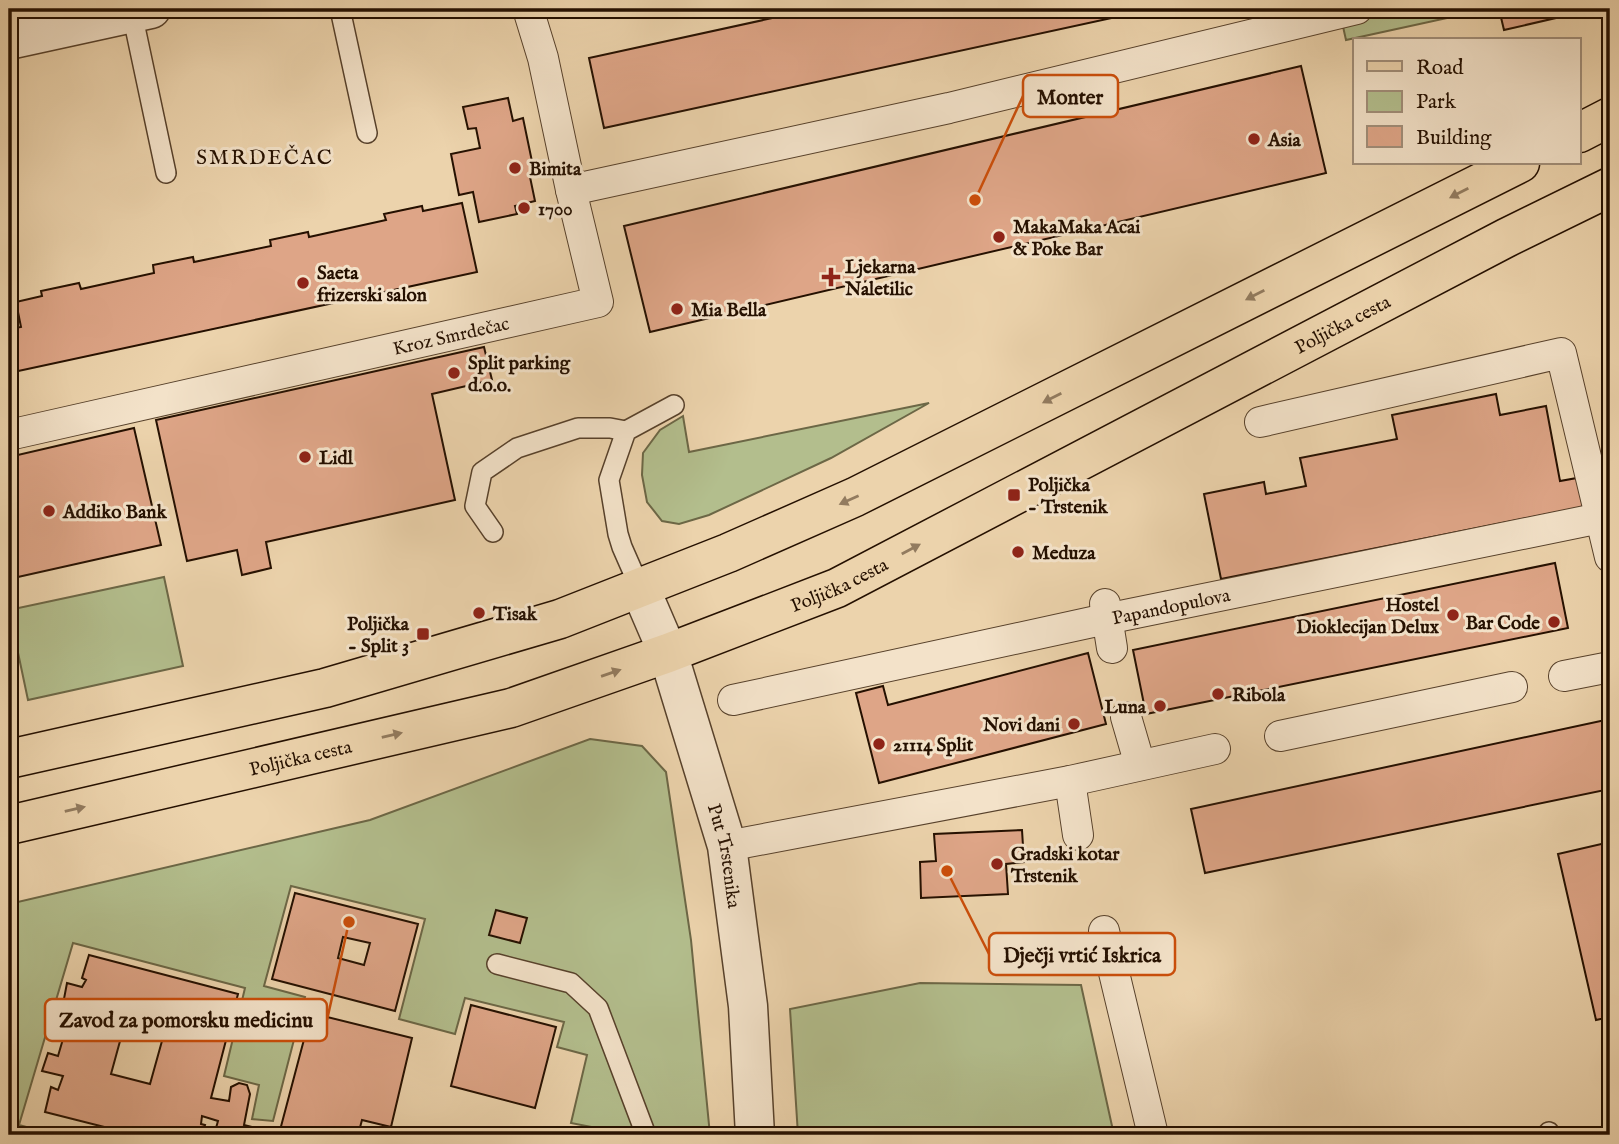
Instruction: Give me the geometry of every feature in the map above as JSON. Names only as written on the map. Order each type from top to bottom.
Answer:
[{"type":"main road","points":[[1580,132],[1610,117]]},
{"type":"main road","points":[[9,759],[325,688],[560,619],[640,588],[855,497],[1518,164]]},
{"type":"main road","name":"Poljička cesta","points":[[9,825],[511,708],[668,653],[837,587],[1493,244],[1610,187]]},
{"type":"street","name":"Kroz Smrdečac","points":[[9,435],[598,302],[545,66],[528,9]]},
{"type":"street","points":[[571,190],[949,108],[1357,9]]},
{"type":"street","points":[[9,40],[141,11]]},
{"type":"street","points":[[1260,422],[1561,353],[1606,517],[1610,557]]},
{"type":"street","name":"Papandopulova","points":[[733,700],[1106,612],[1606,517]]},
{"type":"street","name":"Put Trstenika","points":[[640,588],[668,653],[727,846],[748,1006],[755,1135]]},
{"type":"street","points":[[1106,612],[1112,648]]},
{"type":"street","points":[[1564,676],[1610,667]]},
{"type":"street","points":[[1280,736],[1512,687]]},
{"type":"street","points":[[1126,717],[1140,765]]},
{"type":"street","points":[[727,846],[1070,781],[1215,749]]},
{"type":"street","points":[[1070,781],[1078,835]]},
{"type":"street","points":[[1104,931],[1153,1135]]},
{"type":"lane","points":[[340,9],[367,133]]},
{"type":"lane","points":[[141,11],[166,173]]},
{"type":"lane","points":[[493,532],[475,506],[482,472],[517,447],[578,428],[626,431],[674,405]]},
{"type":"lane","points":[[626,431],[609,480],[618,534],[640,588]]},
{"type":"lane","points":[[497,964],[571,983],[598,1008],[646,1135]]},
{"type":"green space","points":[[1404,9],[1484,9],[1346,40],[1342,22]]},
{"type":"green space","points":[[929,403],[831,458],[709,515],[679,524],[662,521],[647,502],[642,475],[643,453],[660,430],[683,416],[689,452]]},
{"type":"green space","points":[[164,577],[183,666],[28,700],[9,610]]},
{"type":"green space","points":[[590,739],[642,746],[666,772],[691,940],[710,1135],[632,1135],[571,1123],[587,1055],[557,1047],[564,1022],[465,998],[455,1034],[399,1019],[425,919],[291,886],[264,986],[305,997],[273,1121],[252,1119],[259,1085],[224,1076],[245,988],[73,943],[19,1125],[56,1135],[9,1135],[9,904],[370,820]]},
{"type":"green space","points":[[920,983],[1081,985],[1114,1135],[798,1135],[790,1009]]},
{"type":"building","points":[[814,9],[1153,9],[604,128],[589,58]]},
{"type":"building","points":[[1499,9],[1595,9],[1504,30]]},
{"type":"building","points":[[1301,66],[1326,173],[650,332],[624,226]]},
{"type":"building","points":[[508,98],[513,121],[523,118],[535,176],[530,177],[535,201],[515,206],[517,214],[479,222],[473,192],[459,195],[451,154],[480,148],[476,128],[468,129],[463,107]]},
{"type":"building","points":[[462,203],[477,272],[9,373],[9,329],[21,327],[16,302],[42,296],[41,291],[79,283],[81,289],[154,273],[153,265],[193,257],[194,262],[271,246],[270,240],[308,232],[309,237],[386,220],[384,214],[422,206],[423,211]]},
{"type":"building","points":[[484,347],[492,380],[432,394],[455,500],[266,542],[271,568],[242,575],[237,550],[187,561],[156,420]]},
{"type":"building","points":[[1496,394],[1500,415],[1546,406],[1560,481],[1577,478],[1583,507],[1221,579],[1204,494],[1264,482],[1266,494],[1306,486],[1300,458],[1397,439],[1392,415]]},
{"type":"building","points":[[134,428],[161,545],[9,579],[9,457]]},
{"type":"building","points":[[1555,563],[1568,628],[1146,714],[1133,650]]},
{"type":"building","points":[[1088,653],[1106,724],[879,783],[856,693],[883,686],[888,705]]},
{"type":"building","points":[[1610,719],[1610,789],[1205,873],[1191,809]]},
{"type":"building","points":[[1022,830],[1024,862],[1006,864],[1008,894],[921,898],[920,862],[936,861],[934,834]]},
{"type":"building","points":[[1610,842],[1610,1017],[1596,1020],[1558,854]]},
{"type":"building","points":[[295,893],[418,924],[395,1011],[272,979]],"holes":[[[343,937],[370,943],[364,965],[338,958]]]},
{"type":"building","points":[[496,910],[527,918],[520,943],[489,935]]},
{"type":"building","points":[[89,955],[238,994],[211,1098],[229,1101],[231,1087],[239,1083],[247,1085],[250,1094],[244,1125],[279,1134],[311,1013],[412,1038],[391,1127],[362,1120],[358,1135],[214,1135],[218,1121],[202,1116],[201,1124],[205,1125],[202,1135],[136,1135],[45,1112],[51,1087],[58,1090],[63,1076],[42,1071],[48,1053],[58,1056],[73,1005],[63,1004],[67,983],[82,987],[86,980],[82,978]],"holes":[[[128,1012],[167,1023],[150,1084],[111,1074]]]},
{"type":"building","points":[[471,1005],[556,1027],[535,1108],[451,1086]]},
{"type":"place","name":"Asia","points":[[1254,139]]},
{"type":"place","name":"Bimita","points":[[515,168]]},
{"type":"place","name":"Monter","points":[[975,200]]},
{"type":"place","name":"1700","points":[[524,208]]},
{"type":"place","name":"MakaMaka Acai & Poke Bar","points":[[999,237]]},
{"type":"place","name":"Ljekarna Naletilic","points":[[831,277]]},
{"type":"place","name":"Saeta frizerski salon","points":[[303,283]]},
{"type":"place","name":"Mia Bella","points":[[677,309]]},
{"type":"place","name":"Split parking d.o.o.","points":[[454,373]]},
{"type":"place","name":"Lidl","points":[[305,457]]},
{"type":"place","name":"Poljička - Trstenik","points":[[1014,495]]},
{"type":"place","name":"Addiko Bank","points":[[49,511]]},
{"type":"place","name":"Meduza","points":[[1018,552]]},
{"type":"place","name":"Tisak","points":[[479,613]]},
{"type":"place","name":"Hostel Dioklecijan Delux","points":[[1453,615]]},
{"type":"place","name":"Bar Code","points":[[1554,622]]},
{"type":"place","name":"Poljička - Split 3","points":[[423,634]]},
{"type":"place","name":"Ribola","points":[[1218,694]]},
{"type":"place","name":"Luna","points":[[1160,706]]},
{"type":"place","name":"Novi dani","points":[[1074,724]]},
{"type":"place","name":"21114 Split","points":[[879,744]]},
{"type":"place","name":"Gradski kotar Trstenik","points":[[997,864]]},
{"type":"place","name":"Dječji vrtić Iskrica","points":[[947,871]]},
{"type":"place","name":"Zavod za pomorsku medicinu","points":[[349,922]]},
{"type":"district","name":"SMRDEČAC","points":[[265,157]]}]
